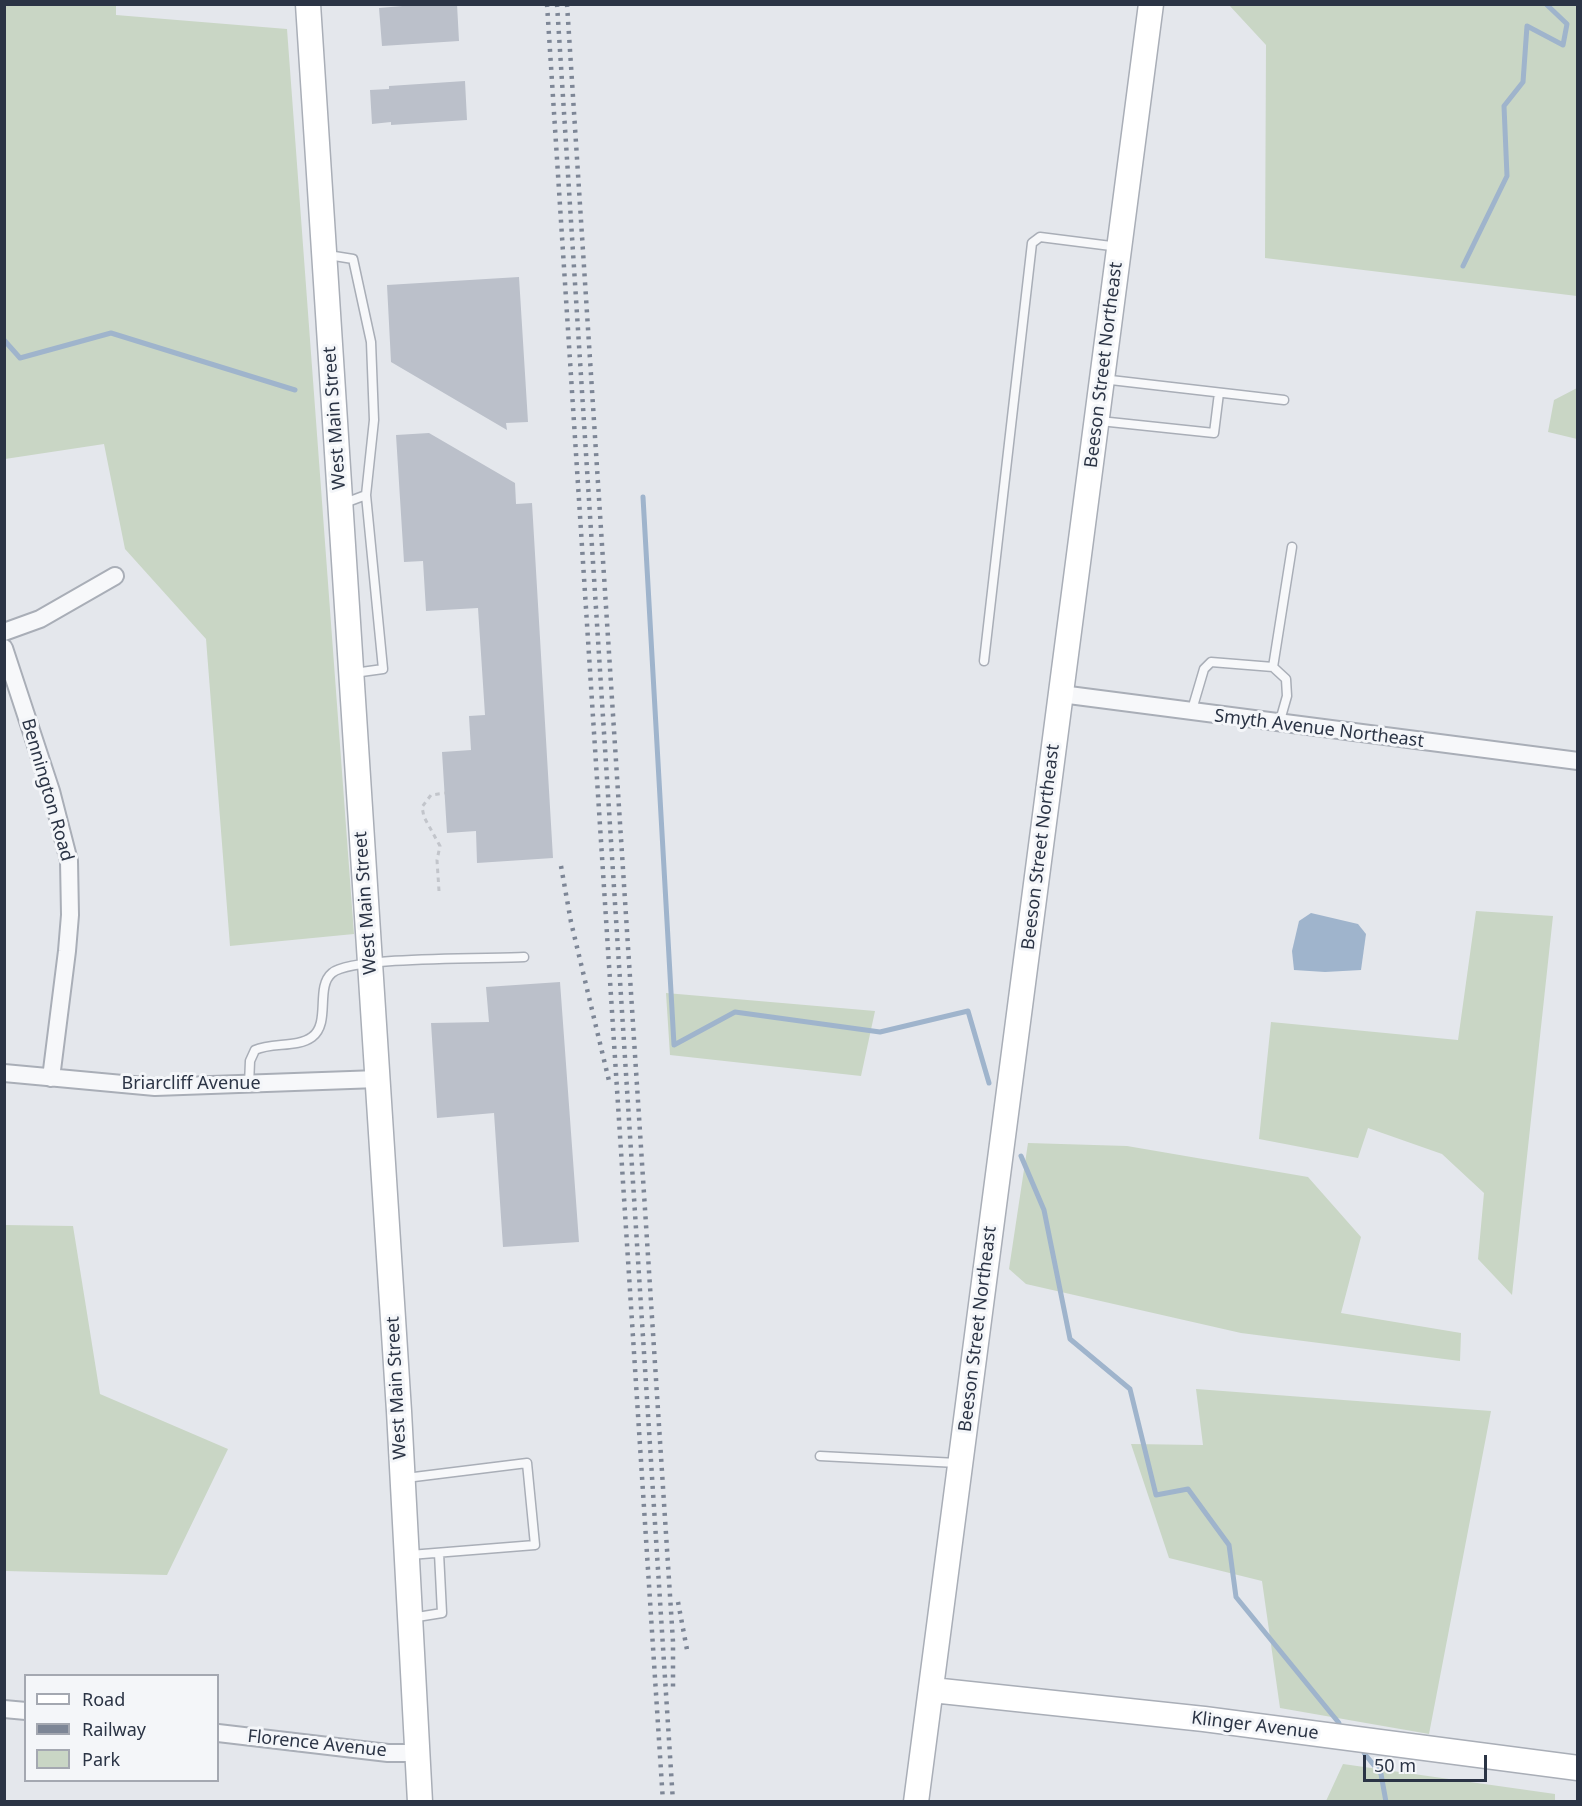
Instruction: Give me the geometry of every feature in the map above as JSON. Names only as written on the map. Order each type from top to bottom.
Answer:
[{"type":"street","name":"West Main Street","points":[[308,4],[378,1079],[420,1802]]},
{"type":"street","name":"Beeson Street Northeast","points":[[916,1802],[1151,4]]},
{"type":"street","points":[[4,632],[40,620],[115,576]]},
{"type":"street","name":"Bennington Road","points":[[4,648],[51,791],[69,861],[68,942],[51,1078]]},
{"type":"street","name":"Smyth Avenue Northeast","points":[[1060,694],[1191,713],[1578,761]]},
{"type":"street","name":"Briarcliff Avenue","points":[[4,1073],[155,1087],[378,1079]]},
{"type":"street","name":"Klinger Avenue","points":[[932,1690],[1204,1719],[1578,1768]]},
{"type":"street","points":[[4,1709],[24,1711]]},
{"type":"street","name":"Florence Avenue","points":[[219,1733],[388,1753],[417,1753]]},
{"type":"lane","points":[[984,661],[1032,243],[1040,237],[1057,237],[1119,248]]},
{"type":"lane","points":[[324,254],[353,259],[371,342],[374,420],[366,495],[383,669],[352,673]]},
{"type":"lane","points":[[1102,379],[1284,400]]},
{"type":"lane","points":[[1096,420],[1214,433],[1219,393]]},
{"type":"lane","points":[[341,505],[366,495]]},
{"type":"lane","points":[[1273,667],[1292,547]]},
{"type":"lane","points":[[1191,713],[1204,669],[1210,662],[1273,667],[1286,679],[1287,696],[1279,724]]},
{"type":"lane","points":[[249,1085],[250,1062],[255,1050],[266,1045],[303,1042],[315,1036],[321,1020],[326,981],[331,973],[340,968],[370,963],[524,957]]},
{"type":"lane","points":[[820,1456],[961,1463]]},
{"type":"lane","points":[[402,1479],[527,1463],[535,1545],[407,1555]]},
{"type":"lane","points":[[410,1618],[442,1613],[439,1552]]},
{"type":"path","points":[[439,891],[437,863],[440,846],[424,817],[422,807],[431,795],[445,793]]},
{"type":"green space","points":[[5,4],[116,5],[116,15],[287,29],[354,934],[230,946],[206,639],[125,549],[104,444],[5,459]]},
{"type":"green space","points":[[1229,5],[1577,5],[1577,296],[1265,258],[1266,45]]},
{"type":"green space","points":[[1577,388],[1577,439],[1548,432],[1554,400]]},
{"type":"green space","points":[[1476,911],[1553,916],[1512,1295],[1478,1259],[1484,1193],[1442,1154],[1368,1128],[1358,1158],[1259,1139],[1271,1022],[1458,1040]]},
{"type":"green space","points":[[666,993],[875,1011],[861,1076],[670,1055]]},
{"type":"green space","points":[[1028,1143],[1127,1146],[1308,1177],[1361,1237],[1341,1313],[1461,1333],[1460,1361],[1241,1333],[1026,1284],[1009,1269]]},
{"type":"green space","points":[[5,1225],[73,1226],[100,1394],[228,1449],[167,1575],[5,1571]]},
{"type":"green space","points":[[1196,1389],[1491,1411],[1429,1734],[1280,1708],[1262,1581],[1169,1558],[1131,1444],[1203,1445]]},
{"type":"green space","points":[[1343,1764],[1555,1794],[1555,1801],[1326,1801]]},
{"type":"water","points":[[1311,913],[1358,924],[1366,934],[1361,970],[1325,972],[1294,970],[1292,951],[1299,921]]},
{"type":"building","points":[[457,4],[459,41],[382,46],[379,8]]},
{"type":"building","points":[[465,81],[467,120],[372,124],[370,90],[389,89],[389,86]]},
{"type":"building","points":[[519,277],[528,422],[506,423],[507,430],[391,362],[387,285]]},
{"type":"building","points":[[429,433],[515,483],[516,504],[532,503],[553,858],[477,863],[476,831],[447,833],[442,752],[471,750],[469,716],[485,715],[478,608],[426,611],[423,561],[404,562],[396,435]]},
{"type":"building","points":[[560,982],[579,1242],[503,1247],[494,1113],[437,1118],[431,1023],[489,1022],[486,987]]},
{"type":"waterway","points":[[1463,266],[1507,176],[1504,106],[1523,82],[1527,26],[1563,45],[1567,24],[1546,4]]},
{"type":"waterway","points":[[4,340],[20,358],[111,333],[295,390]]},
{"type":"waterway","points":[[643,497],[674,1045],[735,1012],[880,1032],[968,1011],[989,1083]]},
{"type":"waterway","points":[[1021,1156],[1044,1210],[1070,1339],[1130,1389],[1156,1495],[1188,1489],[1229,1545],[1236,1597],[1339,1723]]},
{"type":"waterway","points":[[1364,1753],[1381,1774],[1386,1802]]},
{"type":"railway","points":[[547,4],[663,1802]]},
{"type":"railway","points":[[557,4],[673,1802]]},
{"type":"railway","points":[[567,4],[673,1642],[673,1691]]},
{"type":"railway","points":[[561,866],[571,922],[610,1085]]},
{"type":"railway","points":[[678,1602],[688,1655]]}]
